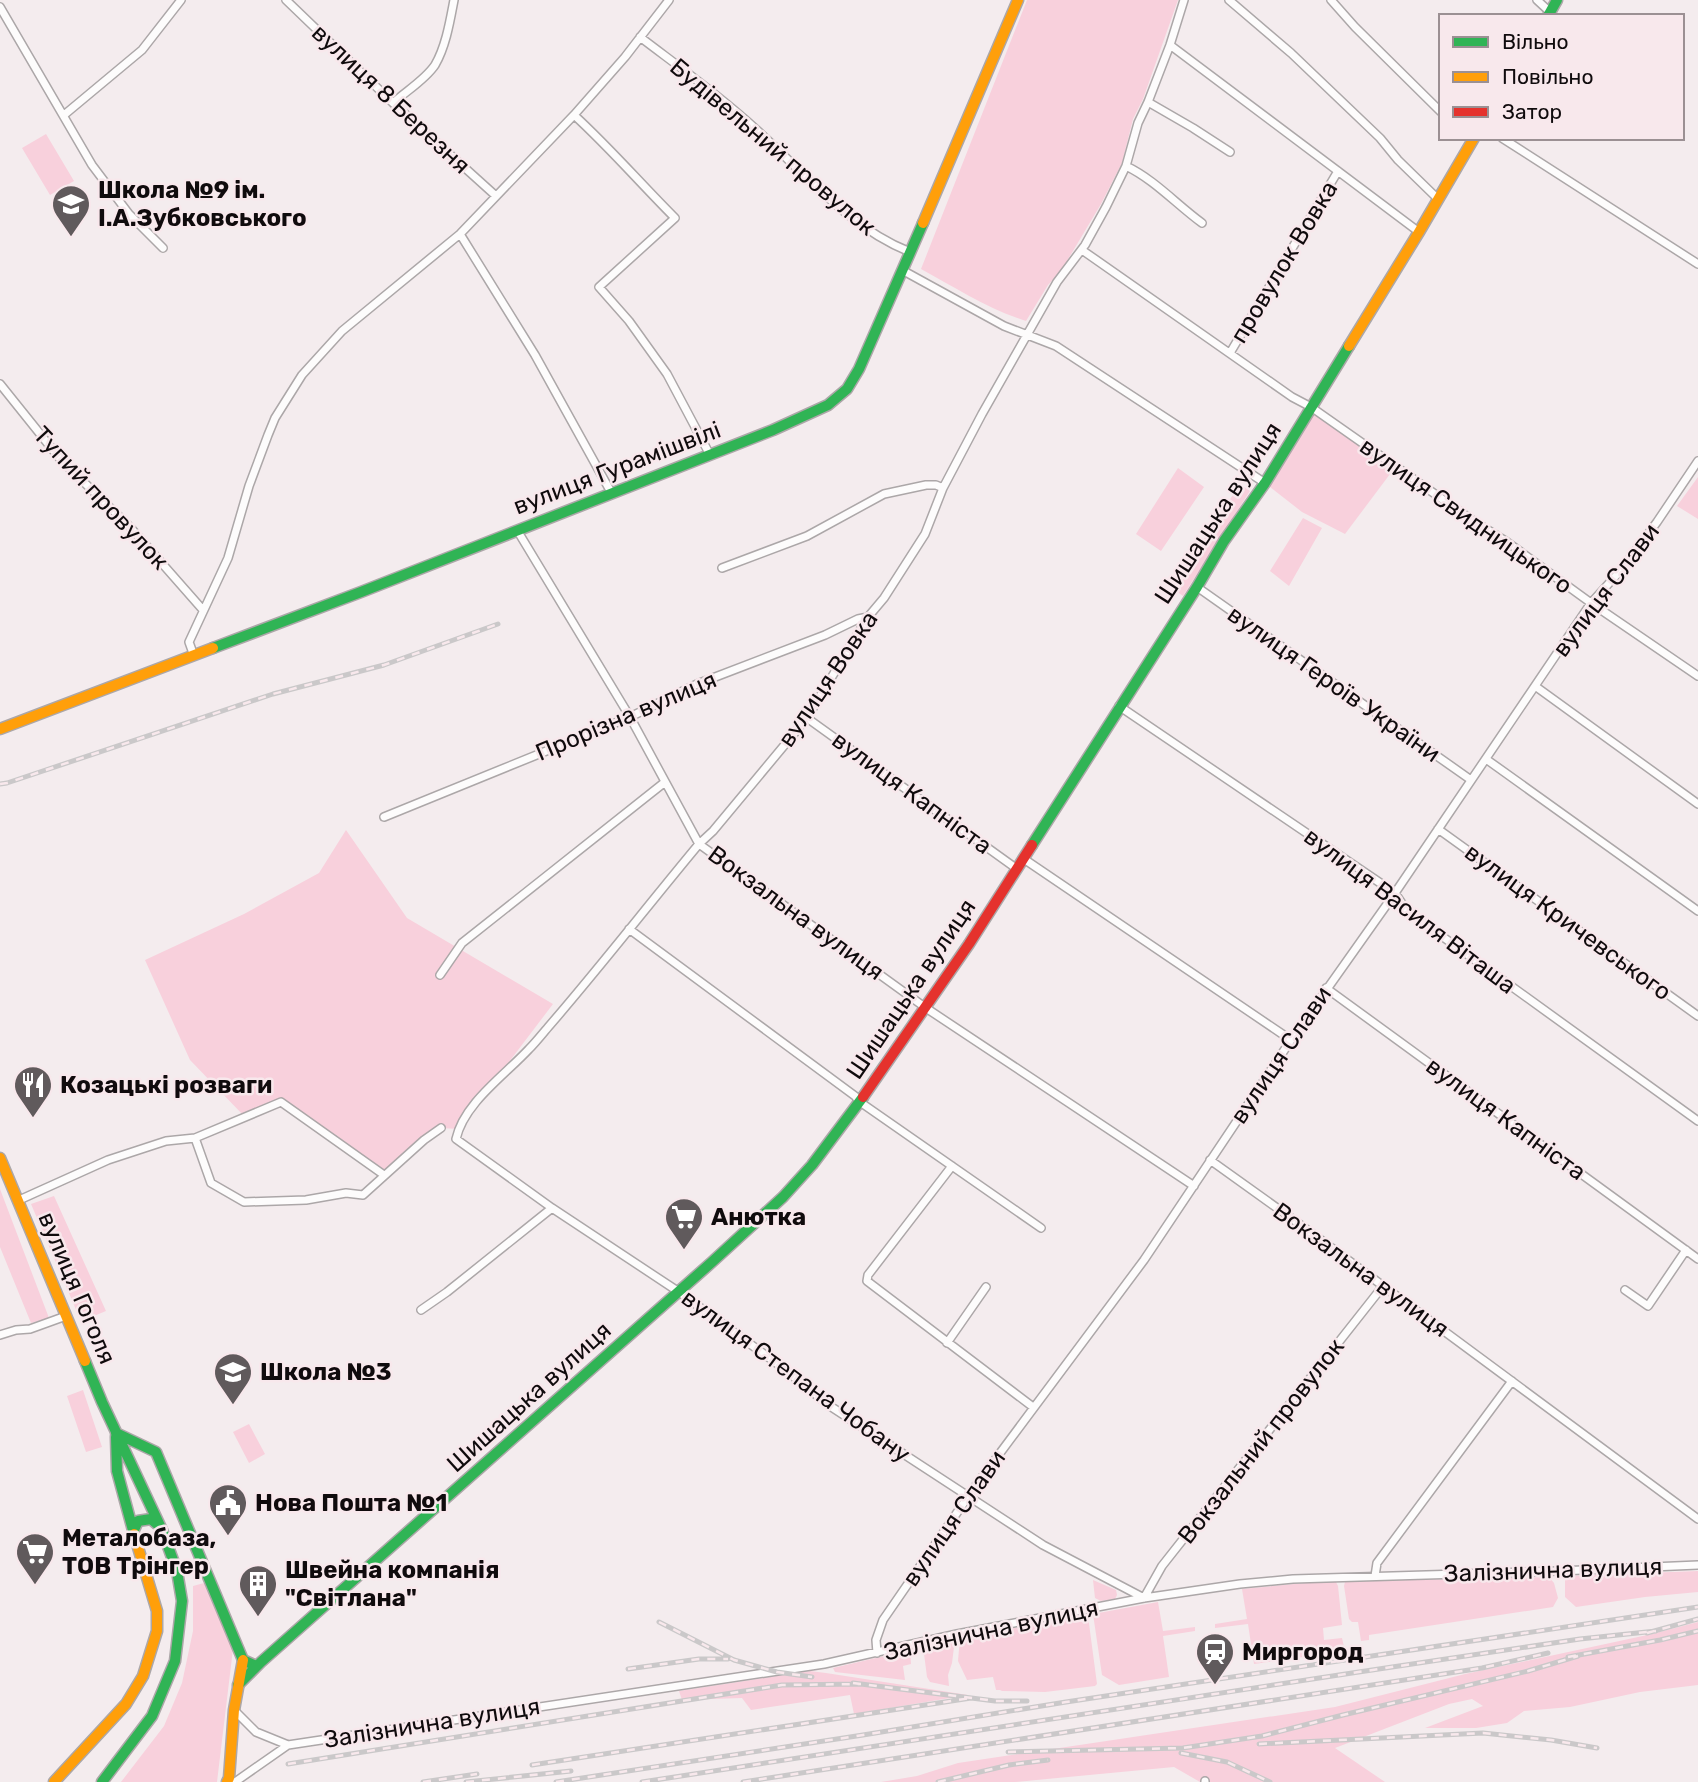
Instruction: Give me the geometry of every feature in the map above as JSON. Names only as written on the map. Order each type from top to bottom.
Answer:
[{"type":"street","points":[[64,115],[142,50],[181,0]]},
{"type":"street","name":"вулиця 8 Березня","points":[[286,0],[393,103],[496,196]]},
{"type":"street","points":[[393,103],[426,76],[435,64],[448,32],[454,0]]},
{"type":"street","points":[[194,656],[189,642],[228,558],[249,486],[268,435],[275,418],[302,375],[342,331],[460,234],[574,115],[668,0]]},
{"type":"street","name":"вулиця Гурамішвілі","points":[[0,729],[612,494],[773,430],[838,398],[859,369],[1018,0]]},
{"type":"street","name":"вулиця Вовка","points":[[456,1139],[458,1129],[476,1103],[529,1050],[807,718],[868,617],[884,598],[925,534],[943,488],[982,414],[1057,282],[1082,250],[1126,166],[1138,123],[1170,45],[1184,0]]},
{"type":"street","points":[[1229,0],[1291,53],[1380,138],[1438,200]]},
{"type":"street","points":[[1331,0],[1439,111]]},
{"type":"street","points":[[1537,0],[1549,14],[1558,0]]},
{"type":"street","points":[[0,7],[100,175],[129,214],[163,248]]},
{"type":"street","name":"Будівельний провулок","points":[[640,37],[741,115],[839,208],[877,235],[910,252]]},
{"type":"street","name":"провулок Вовка","points":[[1170,45],[1419,232]]},
{"type":"street","points":[[1148,102],[1230,152]]},
{"type":"street","points":[[574,115],[675,218],[599,287],[629,321],[667,374],[710,455]]},
{"type":"street","name":"Шишацька вулиця","points":[[238,1685],[679,1292],[783,1197],[812,1165],[926,1008],[1024,859],[1224,541],[1265,483],[1307,405],[1419,232],[1471,140]]},
{"type":"street","points":[[1505,140],[1698,264]]},
{"type":"street","points":[[1126,166],[1170,196],[1202,223]]},
{"type":"street","name":"провулок Вовка","points":[[1230,353],[1338,171]]},
{"type":"street","points":[[460,234],[536,355],[612,494]]},
{"type":"street","name":"вулиця Свидницького","points":[[1082,250],[1698,676]]},
{"type":"street","points":[[902,270],[1004,326],[1055,345],[1265,483]]},
{"type":"street","name":"Тупий провулок","points":[[0,384],[61,460],[130,527],[203,610]]},
{"type":"street","name":"вулиця Слави","points":[[877,1653],[876,1640],[883,1620],[968,1496],[1144,1260],[1326,988],[1395,893],[1591,603],[1622,569],[1698,461]]},
{"type":"street","points":[[722,568],[807,536],[884,494],[926,485],[943,488]]},
{"type":"street","name":"Вокзальна вулиця","points":[[517,530],[629,717],[699,844],[926,1008],[1194,1186]]},
{"type":"street","name":"вулиця Героїв України","points":[[1197,587],[1471,780]]},
{"type":"street","name":"Прорізна вулиця","points":[[384,817],[629,717],[697,684],[868,617]]},
{"type":"street","points":[[1535,686],[1698,804]]},
{"type":"street","name":"вулиця Василя Віташа","points":[[1119,706],[1395,893],[1406,911],[1698,1121]]},
{"type":"street","name":"вулиця Капніста","points":[[807,718],[1017,869]]},
{"type":"street","points":[[1486,759],[1698,911]]},
{"type":"street","points":[[440,975],[470,936],[665,782]]},
{"type":"street","name":"вулиця Кричевського","points":[[1438,829],[1698,1016]]},
{"type":"street","name":"вулиця Капніста","points":[[1024,859],[1291,1040]]},
{"type":"street","points":[[629,929],[860,1102],[1041,1228]]},
{"type":"street","name":"вулиця Капніста","points":[[1326,988],[1698,1259]]},
{"type":"street","points":[[17,1201],[108,1160],[166,1141],[195,1138],[281,1102],[384,1175]]},
{"type":"street","points":[[195,1138],[211,1183],[244,1202],[306,1200],[346,1193],[363,1195],[441,1128]]},
{"type":"street","name":"вулиця Степана Чобану","points":[[456,1139],[552,1208],[679,1292],[830,1406],[1043,1545],[1144,1598]]},
{"type":"street","name":"вулиця Гоголя","points":[[0,1158],[116,1433],[162,1530],[177,1571],[182,1601],[175,1661],[152,1716],[102,1782]]},
{"type":"street","name":"Вокзальна вулиця","points":[[1210,1160],[1698,1519]]},
{"type":"street","points":[[952,1166],[867,1278],[869,1284],[1033,1407]]},
{"type":"street","points":[[421,1310],[552,1208]]},
{"type":"street","points":[[1625,1290],[1648,1306],[1686,1250]]},
{"type":"street","name":"Вокзальний провулок","points":[[1144,1598],[1169,1556],[1382,1286]]},
{"type":"street","points":[[947,1343],[986,1287]]},
{"type":"street","points":[[0,1335],[30,1329],[66,1316]]},
{"type":"street","points":[[1375,1576],[1377,1563],[1513,1381]]},
{"type":"street","points":[[116,1433],[156,1452],[243,1660],[234,1710],[227,1782]]},
{"type":"street","name":"вулиця Гоголя","points":[[54,1782],[126,1704],[143,1676],[157,1630],[157,1611],[117,1471],[116,1433]]},
{"type":"street","points":[[132,1466],[133,1452],[141,1448],[156,1452]]},
{"type":"street","points":[[133,1532],[138,1521],[145,1519],[151,1519],[162,1530]]},
{"type":"street","name":"Залізнична вулиця","points":[[235,1782],[288,1745],[777,1672],[1144,1598],[1293,1579],[1698,1565]]},
{"type":"street","points":[[243,1660],[257,1666]]},
{"type":"street","name":"Залізнична вулиця","points":[[234,1710],[256,1732],[288,1745]]},
{"type":"shaded area","points":[[1027,0],[1178,0],[1143,99],[1133,119],[1122,163],[1061,271],[1048,285],[1026,321],[985,304],[921,269]]},
{"type":"shaded area","points":[[46,134],[74,181],[50,195],[22,148]]},
{"type":"shaded area","points":[[1311,407],[1396,466],[1345,534],[1302,512],[1265,483]]},
{"type":"shaded area","points":[[1178,468],[1204,487],[1161,551],[1136,534]]},
{"type":"shaded area","points":[[1698,477],[1698,519],[1677,506]]},
{"type":"shaded area","points":[[1240,484],[1250,491],[1183,596],[1172,588]]},
{"type":"shaded area","points":[[1303,518],[1322,528],[1289,586],[1270,571]]},
{"type":"shaded area","points":[[346,830],[407,918],[553,1004],[458,1129],[441,1128],[384,1175],[281,1102],[245,1117],[190,1060],[145,960],[244,914],[319,873]]},
{"type":"shaded area","points":[[0,1189],[49,1318],[31,1323],[0,1247]]},
{"type":"shaded area","points":[[54,1196],[106,1311],[89,1318],[77,1312],[31,1204]]},
{"type":"shaded area","points":[[83,1390],[102,1447],[86,1452],[67,1396]]},
{"type":"shaded area","points":[[249,1424],[265,1454],[249,1463],[233,1432]]},
{"type":"shaded area","points":[[1698,1571],[1698,1592],[1576,1607],[1565,1597],[1565,1578],[1568,1576]]},
{"type":"shaded area","points":[[1549,1577],[1554,1583],[1558,1598],[1553,1607],[1369,1635],[1369,1640],[1361,1641],[1358,1622],[1349,1619],[1344,1586],[1345,1582],[1349,1581]]},
{"type":"shaded area","points":[[1093,1580],[1116,1590],[1115,1599],[1101,1601],[1095,1598]]},
{"type":"shaded area","points":[[1336,1582],[1338,1586],[1342,1625],[1323,1628],[1324,1640],[1342,1638],[1345,1651],[1254,1664],[1248,1624],[1215,1628],[1215,1624],[1247,1619],[1242,1589]]},
{"type":"shaded area","points":[[204,1583],[233,1649],[217,1782],[121,1782],[164,1726],[182,1683],[193,1631],[193,1586]]},
{"type":"shaded area","points":[[1158,1602],[1163,1631],[1195,1627],[1195,1631],[1163,1636],[1169,1677],[1119,1685],[1102,1675],[1093,1614]]},
{"type":"shaded area","points":[[1088,1616],[1097,1684],[1095,1686],[1045,1692],[996,1690],[993,1677],[967,1680],[958,1661],[960,1637]]},
{"type":"shaded area","points":[[1698,1622],[1698,1685],[1640,1692],[1570,1707],[1524,1711],[1507,1723],[1476,1728],[1425,1728],[1483,1706],[1472,1699],[1449,1704],[1335,1748],[1385,1782],[1200,1782],[1174,1767],[1015,1782],[881,1782],[917,1776],[958,1763],[1335,1707],[1465,1674]]},
{"type":"shaded area","points":[[955,1639],[948,1675],[949,1686],[930,1682],[923,1646]]},
{"type":"shaded area","points":[[910,1650],[911,1664],[903,1666],[905,1680],[835,1672],[833,1668]]},
{"type":"shaded area","points":[[810,1671],[968,1695],[854,1714],[850,1695],[751,1710],[742,1698],[682,1700],[679,1691]]},
{"type":"railway","points":[[0,784],[273,694],[384,665],[498,624]]},
{"type":"railway","points":[[556,1782],[1698,1607]]},
{"type":"railway","points":[[1647,1633],[1698,1619]]},
{"type":"railway","points":[[659,1622],[734,1660],[777,1672],[812,1677]]},
{"type":"railway","points":[[642,1782],[1580,1639],[1656,1631]]},
{"type":"railway","points":[[1568,1657],[1698,1631]]},
{"type":"railway","points":[[743,1782],[1482,1668],[1548,1653]]},
{"type":"railway","points":[[1008,1752],[1183,1748],[1262,1736],[1528,1671],[1578,1656]]},
{"type":"railway","points":[[628,1669],[699,1659],[728,1659]]},
{"type":"railway","points":[[853,1683],[995,1701],[1027,1701]]},
{"type":"railway","points":[[288,1764],[782,1685],[861,1684]]},
{"type":"railway","points":[[532,1765],[971,1698]]},
{"type":"railway","points":[[1259,1744],[1483,1733],[1597,1748]]},
{"type":"railway","points":[[1181,1753],[1227,1762],[1270,1782]]},
{"type":"railway","points":[[938,1782],[1009,1765],[1048,1760]]},
{"type":"railway","points":[[466,1782],[571,1771]]},
{"type":"railway","points":[[423,1782],[477,1774]]},
{"type":"traffic: fast","points":[[1549,14],[1557,0]]},
{"type":"traffic: fast","points":[[213,648],[773,430],[828,405],[847,389],[859,369],[923,223]]},
{"type":"traffic: fast","points":[[1032,845],[1224,541],[1265,483],[1349,346]]},
{"type":"traffic: fast","points":[[238,1685],[783,1197],[812,1165],[863,1097]]},
{"type":"traffic: fast","points":[[85,1361],[162,1530],[177,1571],[182,1601],[175,1661],[152,1716],[102,1782]]},
{"type":"traffic: fast","points":[[116,1433],[156,1452],[243,1660],[256,1666]]},
{"type":"traffic: fast","points":[[116,1437],[117,1471],[134,1534]]},
{"type":"traffic: fast","points":[[133,1532],[138,1521],[151,1519],[158,1525]]},
{"type":"traffic: slow","points":[[923,223],[1018,0]]},
{"type":"traffic: slow","points":[[1349,346],[1473,140]]},
{"type":"traffic: slow","points":[[0,729],[213,648]]},
{"type":"traffic: slow","points":[[0,1158],[85,1361]]},
{"type":"traffic: slow","points":[[54,1782],[126,1704],[143,1676],[157,1631],[157,1611],[134,1534]]},
{"type":"traffic: slow","points":[[227,1782],[234,1710],[243,1660]]},
{"type":"traffic: jam","points":[[863,1097],[969,944],[1032,845]]},
{"type":"place","name":"Школа №9 ім. І.А.Зубковського","points":[[71,238]]},
{"type":"place","name":"Козацькі розваги","points":[[33,1119]]},
{"type":"place","name":"Анютка","points":[[684,1251]]},
{"type":"place","name":"Школа №3","points":[[233,1406]]},
{"type":"place","name":"Нова Пошта №1","points":[[228,1537]]},
{"type":"place","name":"Металобаза, ТОВ Трінгер","points":[[35,1586]]},
{"type":"place","name":"Швейна компанія \"Світлана\"","points":[[258,1618]]},
{"type":"place","name":"Миргород","points":[[1215,1686]]}]
